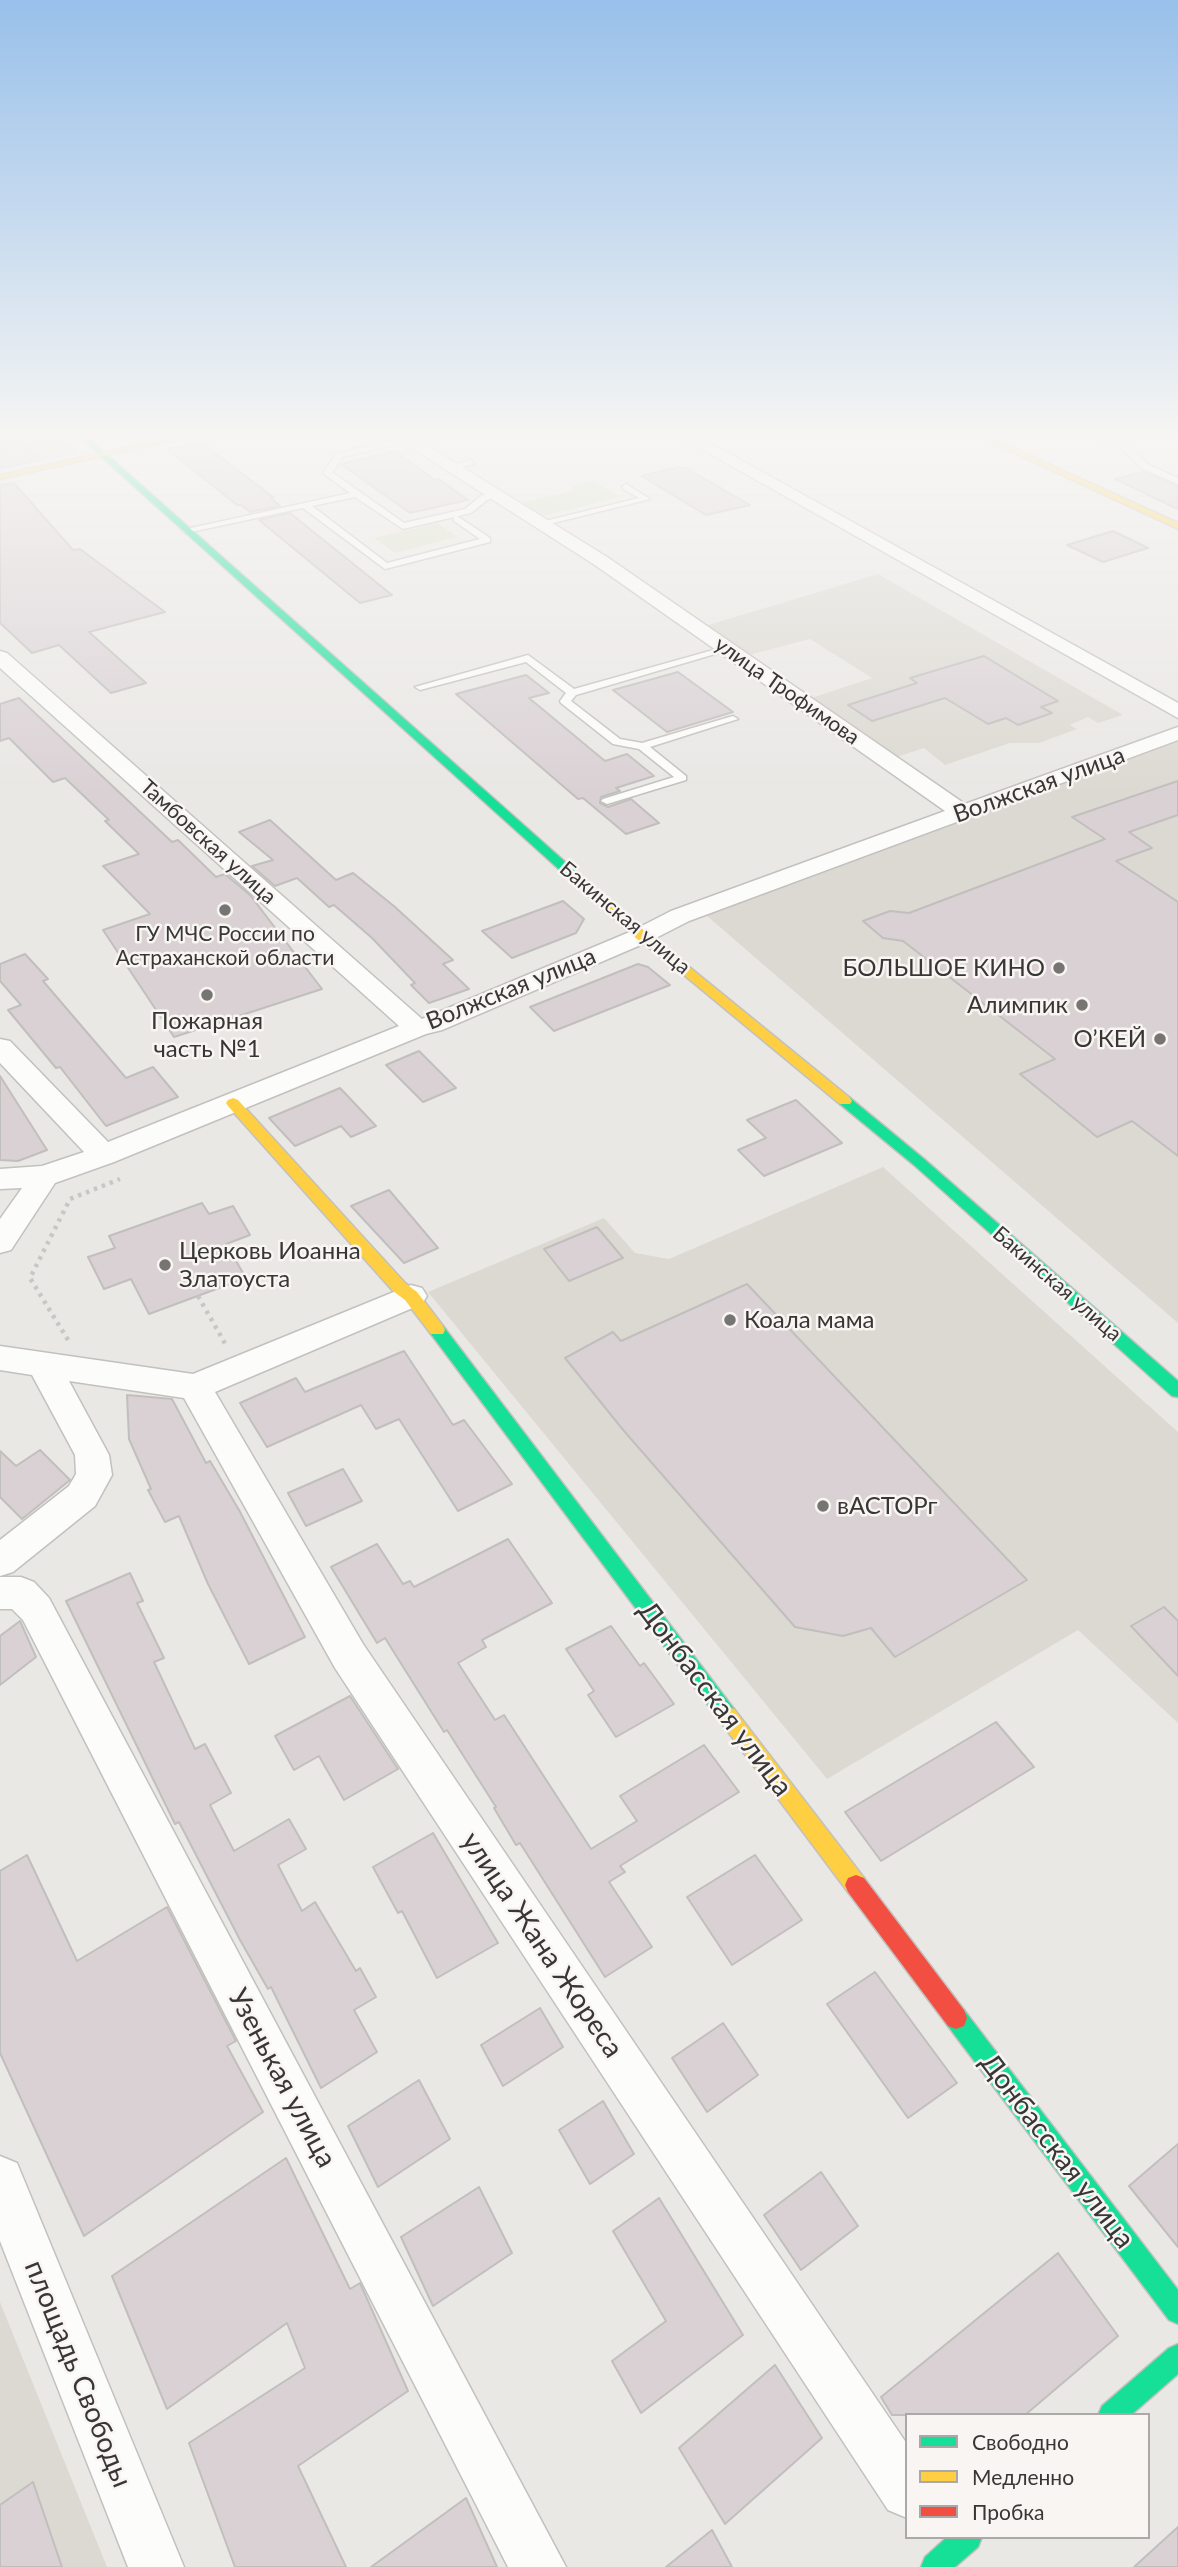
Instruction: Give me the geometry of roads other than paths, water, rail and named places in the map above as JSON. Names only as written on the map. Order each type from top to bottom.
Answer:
[{"type":"main road","name":"Бакинская улица","points":[[213,554],[641,936],[671,957],[919,1162],[1178,1391]]},
{"type":"main road","name":"Донбасская улица","points":[[233,1103],[399,1287],[411,1296],[1178,2311]]},
{"type":"main road","points":[[1113,2413],[1178,2357]]},
{"type":"street","name":"улица Трофимова","points":[[590,554],[963,813]]},
{"type":"street","points":[[896,554],[1178,712]]},
{"type":"street","name":"Тамбовская улица","points":[[0,657],[416,1028]]},
{"type":"street","name":"Волжская улица","points":[[0,1179],[45,1176],[104,1155],[416,1028],[433,1024],[641,936],[680,916],[1178,733]]},
{"type":"street","points":[[0,1047],[104,1155]]},
{"type":"street","points":[[0,1242],[45,1176]]},
{"type":"street","points":[[0,1358],[195,1387],[411,1296]]},
{"type":"street","name":"Узенькая улица","points":[[43,1364],[92,1455],[94,1475],[82,1496],[7,1582],[36,1609],[538,2567]]},
{"type":"street","name":"улица Жана Жореса","points":[[195,1387],[349,1657],[905,2488]]},
{"type":"street","name":"площадь Свободы","points":[[0,2180],[156,2567]]},
{"type":"lane","points":[[369,554],[385,566],[433,554]]},
{"type":"lane","points":[[727,649],[572,693],[565,701],[617,742],[642,746],[733,719]]},
{"type":"lane","points":[[420,687],[528,658],[572,693]]},
{"type":"lane","points":[[607,802],[682,778],[642,746]]},
{"type":"place","name":"ГУ МЧС России по Астраханской области","points":[[225,910]]},
{"type":"place","name":"БОЛЬШОЕ КИНО","points":[[1059,968]]},
{"type":"place","name":"Пожарная часть №1","points":[[207,995]]},
{"type":"place","name":"Алимпик","points":[[1082,1005]]},
{"type":"place","name":"О’КЕЙ","points":[[1160,1039]]},
{"type":"place","name":"Церковь Иоанна Златоуста","points":[[165,1265]]},
{"type":"place","name":"Коала мама","points":[[730,1320]]},
{"type":"place","name":"вАСТОРг","points":[[823,1506]]}]
